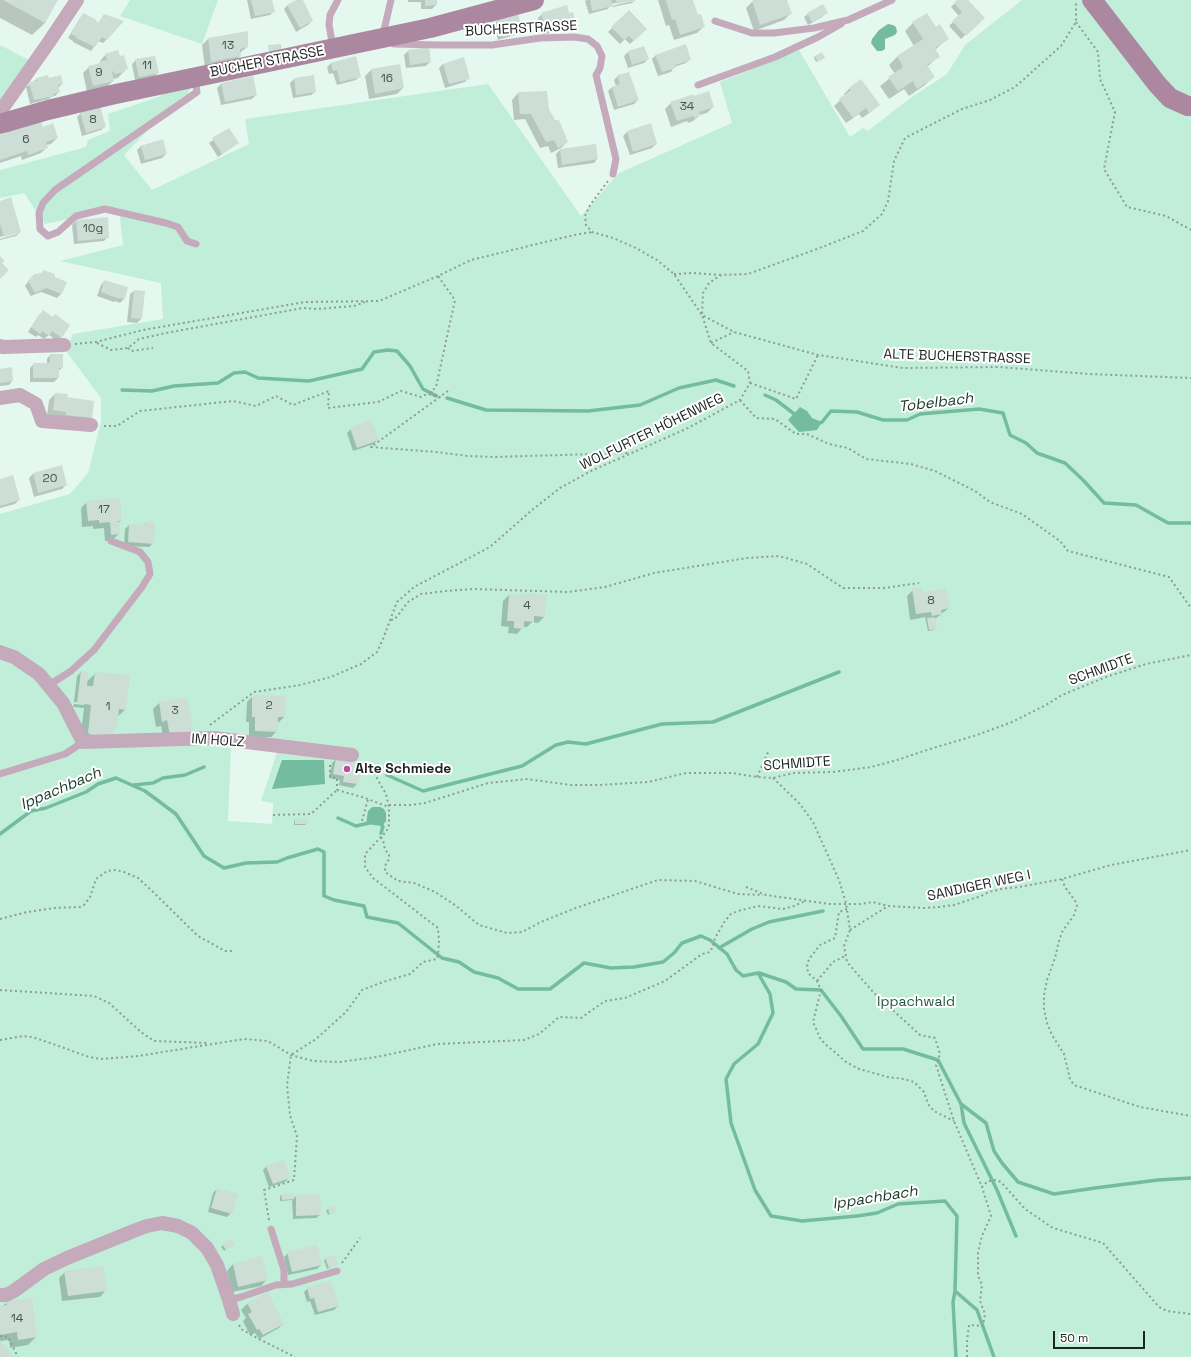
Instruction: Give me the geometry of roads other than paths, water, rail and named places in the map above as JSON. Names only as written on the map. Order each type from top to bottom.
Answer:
[{"type":"street","points":[[0,115],[2,109],[50,42],[77,0]]},
{"type":"street","name":"BUCHER STRASSE","points":[[0,123],[111,95],[383,39],[534,0]]},
{"type":"street","points":[[1092,0],[1157,84],[1170,98],[1191,106]]},
{"type":"street","points":[[0,346],[3,348],[64,345]]},
{"type":"street","points":[[0,398],[20,395],[36,404],[42,421],[91,425]]},
{"type":"street","points":[[0,652],[14,657],[39,674],[64,703],[84,742]]},
{"type":"street","name":"IM HOLZ","points":[[84,742],[214,738],[352,755]]},
{"type":"street","points":[[0,1294],[6,1295],[14,1291],[44,1269],[67,1258],[136,1230],[162,1223],[178,1226],[192,1233],[207,1248],[217,1264],[231,1307]]},
{"type":"lane","points":[[334,49],[329,25],[330,15],[338,0]]},
{"type":"lane","points":[[383,39],[391,0]]},
{"type":"lane","points":[[698,85],[775,57],[818,37],[848,20],[892,0]]},
{"type":"lane","points":[[715,21],[752,33],[774,34],[814,28],[848,20]]},
{"type":"lane","name":"BUCHERSTRASSE","points":[[383,39],[394,44],[492,45],[540,38],[574,37],[588,39],[597,46],[602,56],[600,68],[596,76],[616,159],[613,174]]},
{"type":"lane","points":[[194,77],[197,92],[55,190],[44,203],[39,213],[40,229],[48,236],[58,232],[76,216],[105,209],[178,227],[187,241],[196,244]]},
{"type":"lane","points":[[49,686],[71,671],[94,650],[142,587],[150,574],[148,562],[140,552],[111,542]]},
{"type":"lane","points":[[0,774],[65,754],[84,742]]},
{"type":"lane","points":[[271,1229],[284,1270],[284,1284]]},
{"type":"lane","points":[[231,1307],[241,1297],[276,1285],[292,1284],[337,1271]]},
{"type":"waterway","points":[[122,390],[152,391],[174,386],[218,383],[234,373],[245,372],[258,378],[309,381],[362,369],[374,352],[388,350],[397,351],[410,366],[423,389],[436,396]]},
{"type":"waterway","points":[[447,398],[486,410],[588,411],[640,405],[679,388],[716,380],[734,386]]},
{"type":"waterway","points":[[765,395],[776,400],[797,416]]},
{"type":"waterway","name":"Tobelbach","points":[[818,424],[822,422],[831,411],[857,412],[883,420],[907,420],[920,414],[979,409],[1003,413],[1010,435],[1026,443],[1037,453],[1065,463],[1104,503],[1136,505],[1168,523],[1191,523]]},
{"type":"waterway","points":[[387,775],[423,791],[522,766],[556,745],[568,742],[586,744],[662,724],[713,722],[839,672]]},
{"type":"waterway","points":[[134,785],[153,783],[163,778],[185,775],[204,767]]},
{"type":"waterway","name":"Ippachbach","points":[[0,834],[31,811],[46,808],[86,792],[98,784],[116,778],[145,791],[176,814],[204,856],[224,868],[246,863],[277,862],[318,849],[324,852],[324,896],[334,900],[364,906],[367,917],[398,923],[442,958],[459,962],[474,972],[498,978],[518,989],[550,989],[584,963],[611,968],[634,967],[663,962],[674,953],[682,943],[701,936],[710,940],[727,954],[736,970],[743,976],[758,973],[770,994],[773,1013],[758,1044],[734,1064],[726,1079],[731,1123],[755,1190],[771,1216],[802,1221],[877,1213],[898,1204],[945,1201],[957,1216],[955,1291],[977,1310],[994,1357]]},
{"type":"waterway","points":[[338,818],[356,826],[369,823]]},
{"type":"waterway","points":[[381,833],[383,827],[382,822]]},
{"type":"waterway","points":[[719,948],[752,929],[769,922],[823,911]]},
{"type":"waterway","points":[[759,973],[786,982],[796,989],[821,990],[841,1016],[863,1049],[903,1049],[938,1060],[961,1104],[986,1123],[994,1151],[1018,1182],[1054,1194],[1158,1180],[1191,1178]]},
{"type":"waterway","points":[[961,1104],[964,1123],[997,1190],[1016,1236]]},
{"type":"waterway","points":[[955,1291],[953,1302],[956,1357]]},
{"type":"place","name":"Alte Schmiede","points":[[347,769]]},
{"type":"park label","name":"Ippachwald","points":[[916,1002]]}]
